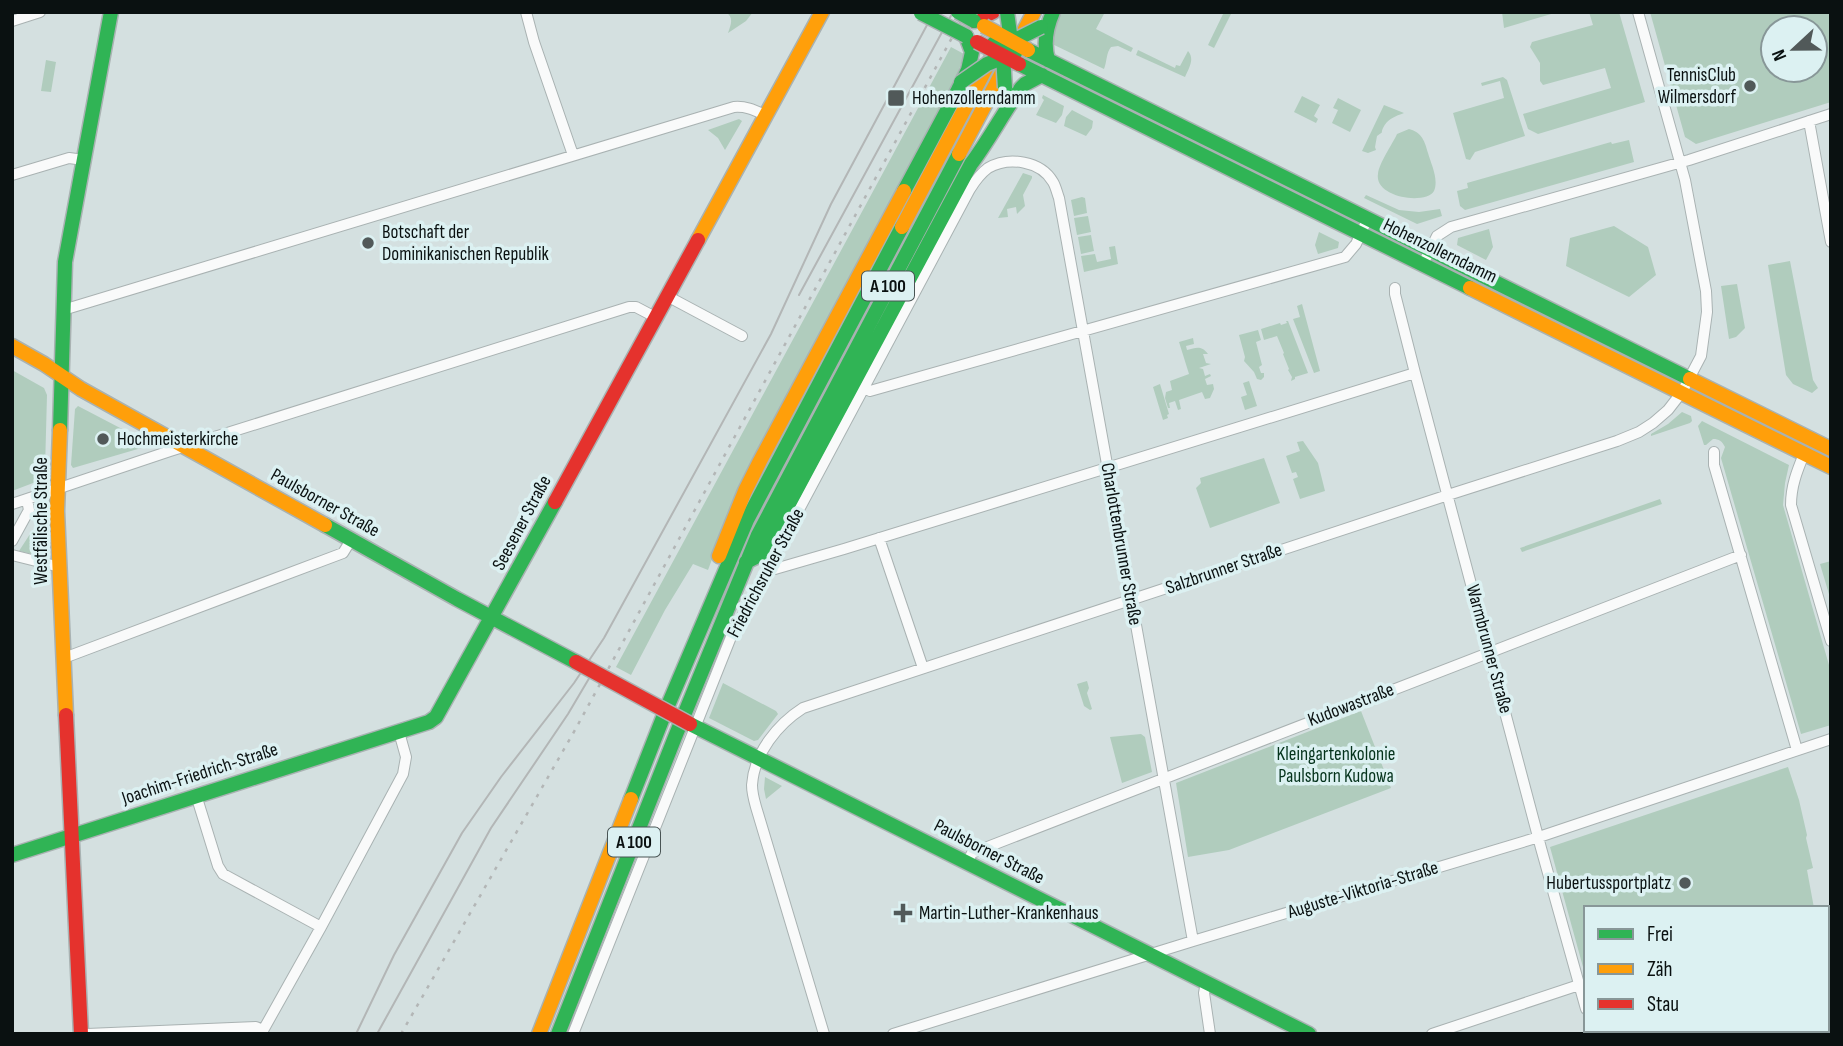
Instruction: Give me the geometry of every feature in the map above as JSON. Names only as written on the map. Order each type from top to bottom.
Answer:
[{"type":"main road","name":"Westfälische Straße","points":[[81,1034],[57,522],[63,310],[65,262],[111,12]]},
{"type":"main road","name":"Seesener Straße","points":[[399,732],[429,722],[437,716],[822,12]]},
{"type":"main road","name":"Hohenzollerndamm","points":[[958,12],[979,23],[1042,75],[1361,234],[1426,257],[1690,379],[1831,449]]},
{"type":"main road","points":[[993,12],[979,23],[994,43]]},
{"type":"main road","points":[[1007,12],[1015,53]]},
{"type":"main road","name":"A 100","points":[[539,1034],[666,710],[747,520],[1017,12]]},
{"type":"main road","name":"A 100","points":[[558,1034],[758,534],[1034,12]]},
{"type":"main road","name":"Hohenzollerndamm","points":[[921,13],[972,39],[1048,60],[1367,219],[1426,257],[1831,467]]},
{"type":"main road","points":[[1001,116],[1005,88],[1015,53],[1024,37],[1048,19]]},
{"type":"main road","points":[[1048,19],[1045,35],[1048,60]]},
{"type":"main road","points":[[713,597],[712,577],[745,491],[961,82],[970,61],[972,39],[994,43],[1015,53]]},
{"type":"main road","points":[[961,82],[978,69],[1015,53]]},
{"type":"main road","points":[[746,562],[762,554],[971,164],[1025,84],[1042,75]]},
{"type":"main road","name":"Paulsborner Straße","points":[[12,346],[81,390],[692,725],[1308,1034]]},
{"type":"main road","name":"Paulsborner Straße","points":[[12,355],[62,377]]},
{"type":"main road","name":"Joachim-Friedrich-Straße","points":[[12,855],[399,732]]},
{"type":"street","points":[[12,21],[40,12]]},
{"type":"street","points":[[526,12],[573,155]]},
{"type":"street","name":"Salzbrunner Straße","points":[[759,758],[779,728],[790,716],[803,708],[1639,432],[1653,424],[1668,410],[1690,379],[1701,356],[1707,312],[1706,291],[1681,161],[1638,12]]},
{"type":"street","points":[[63,310],[734,107],[752,108],[765,115]]},
{"type":"street","points":[[1426,257],[1441,232],[1455,226],[1681,161],[1831,114]]},
{"type":"street","points":[[1809,121],[1831,242]]},
{"type":"street","points":[[12,175],[69,158],[84,160]]},
{"type":"street","name":"Charlottenbrunner Straße","points":[[1025,162],[1042,171],[1053,182],[1056,190],[1193,941]]},
{"type":"street","name":"Friedrichsruher Straße","points":[[573,1034],[692,725],[731,637],[975,181],[986,170],[1000,163],[1025,162]]},
{"type":"street","points":[[864,388],[870,391],[1345,257],[1356,244],[1367,219]]},
{"type":"street","name":"Warmbrunner Straße","points":[[1395,288],[1415,373],[1584,1002]]},
{"type":"street","points":[[667,296],[742,336]]},
{"type":"street","points":[[12,504],[185,446],[629,307],[636,307],[655,317]]},
{"type":"street","points":[[769,566],[775,569],[879,538],[1415,373]]},
{"type":"street","points":[[1714,452],[1714,465],[1797,750]]},
{"type":"street","points":[[1804,453],[1793,480],[1791,505],[1831,642]]},
{"type":"street","points":[[12,541],[29,510],[27,500]]},
{"type":"street","points":[[879,538],[923,668]]},
{"type":"street","points":[[64,658],[343,553],[351,540]]},
{"type":"street","points":[[12,555],[60,567]]},
{"type":"street","name":"Kudowastraße","points":[[967,863],[972,853],[1741,555]]},
{"type":"street","points":[[88,1034],[256,1027],[262,1032],[403,774],[406,757],[399,732]]},
{"type":"street","name":"Auguste-Viktoria-Straße","points":[[893,1034],[1539,837],[1831,739]]},
{"type":"street","points":[[759,758],[752,785],[756,807],[824,1034]]},
{"type":"street","points":[[196,795],[218,866],[223,874],[321,927]]},
{"type":"street","points":[[1206,983],[1203,993],[1210,1034]]},
{"type":"street","points":[[1432,1034],[1579,985]]},
{"type":"green space","points":[[726,12],[753,12],[746,21],[728,33],[731,19]]},
{"type":"green space","points":[[1058,12],[1105,12],[1096,29],[1133,48],[1131,52],[1118,46],[1111,47],[1104,69],[1048,42]]},
{"type":"green space","points":[[1224,12],[1232,12],[1214,48],[1208,45]]},
{"type":"green space","points":[[1502,12],[1558,12],[1504,28]]},
{"type":"green space","points":[[1589,12],[1619,12],[1645,102],[1538,134],[1528,129],[1523,114],[1611,88],[1605,68],[1543,85],[1540,81],[1540,63],[1530,47],[1532,42],[1593,25]]},
{"type":"green space","name":"TennisClub Wilmersdorf","points":[[1650,12],[1831,12],[1831,102],[1696,144],[1685,137]]},
{"type":"green space","points":[[951,47],[964,54],[956,79],[717,546],[708,570],[693,564],[631,675],[616,667]]},
{"type":"green space","points":[[1138,50],[1175,68],[1176,65],[1180,66],[1188,51],[1191,64],[1185,77],[1136,55]]},
{"type":"green space","points":[[46,60],[56,62],[51,92],[41,91]]},
{"type":"green space","points":[[1503,77],[1507,80],[1525,136],[1475,152],[1470,160],[1466,159],[1453,113],[1504,98],[1500,81],[1482,86],[1481,83]]},
{"type":"green space","points":[[1043,95],[1064,106],[1056,123],[1036,115],[1044,100]]},
{"type":"green space","points":[[1302,96],[1320,105],[1314,116],[1318,119],[1316,123],[1294,112]]},
{"type":"green space","points":[[1338,98],[1361,110],[1350,132],[1332,123],[1338,110],[1333,108]]},
{"type":"green space","points":[[1384,105],[1404,113],[1392,118],[1385,125],[1377,136],[1376,150],[1368,153],[1362,151]]},
{"type":"green space","points":[[1127,108],[1337,210],[1335,216],[1124,109]]},
{"type":"green space","points":[[1072,110],[1093,121],[1086,136],[1064,126],[1066,117]]},
{"type":"green space","points":[[739,119],[742,121],[725,150],[718,138],[708,130]]},
{"type":"green space","points":[[1409,129],[1417,132],[1424,141],[1435,177],[1434,191],[1421,198],[1392,194],[1379,182],[1381,165],[1397,134]]},
{"type":"green space","points":[[1629,140],[1634,162],[1465,210],[1460,206],[1457,191],[1468,188],[1467,183],[1611,142]]},
{"type":"green space","points":[[1023,173],[1032,176],[1023,195],[1025,206],[1017,214],[1016,207],[1007,209],[1008,217],[998,218]]},
{"type":"green space","points":[[1366,195],[1399,210],[1419,212],[1440,209],[1442,216],[1417,224],[1364,198]]},
{"type":"green space","points":[[1085,198],[1087,213],[1074,216],[1071,200]]},
{"type":"green space","points":[[1088,216],[1091,232],[1077,235],[1074,218]]},
{"type":"green space","points":[[1614,226],[1648,247],[1656,275],[1629,297],[1566,266],[1570,238]]},
{"type":"green space","points":[[1489,229],[1493,247],[1486,260],[1457,245],[1458,238]]},
{"type":"green space","points":[[1319,232],[1339,242],[1338,248],[1318,254],[1315,245]]},
{"type":"green space","points":[[1091,235],[1094,251],[1081,254],[1078,237]]},
{"type":"green space","points":[[1115,246],[1118,264],[1084,272],[1081,256],[1095,254],[1097,262],[1111,259],[1109,247]]},
{"type":"green space","points":[[1790,261],[1813,380],[1818,388],[1812,393],[1793,384],[1786,375],[1768,265]]},
{"type":"green space","points":[[1444,263],[1678,379],[1676,383],[1441,269]]},
{"type":"green space","points":[[1737,284],[1745,328],[1736,337],[1729,339],[1721,286]]},
{"type":"green space","points":[[1302,304],[1320,371],[1314,373],[1293,319],[1300,317],[1297,306]]},
{"type":"green space","points":[[1288,321],[1308,373],[1291,381],[1292,377],[1277,336],[1264,340],[1261,329],[1280,323],[1281,325],[1287,323]]},
{"type":"green space","points":[[1258,330],[1261,340],[1256,342],[1262,365],[1259,367],[1261,373],[1264,373],[1261,380],[1257,379],[1244,361],[1239,335]]},
{"type":"green space","points":[[1193,338],[1194,344],[1186,346],[1187,350],[1201,348],[1208,354],[1203,354],[1206,363],[1211,364],[1199,368],[1203,369],[1205,376],[1210,374],[1211,376],[1205,379],[1207,385],[1213,384],[1214,389],[1210,398],[1205,399],[1202,392],[1179,400],[1181,409],[1178,410],[1175,401],[1169,403],[1168,408],[1165,398],[1166,392],[1172,390],[1170,381],[1189,374],[1179,342]]},
{"type":"green space","points":[[12,370],[44,388],[47,395],[45,469],[41,480],[12,491]]},
{"type":"green space","points":[[1249,381],[1257,406],[1245,410],[1241,397],[1247,395],[1243,383]]},
{"type":"green space","points":[[1160,384],[1169,414],[1168,418],[1163,420],[1153,387]]},
{"type":"green space","points":[[1703,390],[1831,454],[1831,461],[1699,396]]},
{"type":"green space","points":[[78,406],[147,442],[148,446],[73,468],[71,465],[75,409]]},
{"type":"green space","points":[[1682,412],[1691,416],[1690,423],[1651,436],[1651,434]]},
{"type":"green space","points":[[1702,421],[1789,465],[1783,505],[1831,672],[1831,725],[1801,734],[1721,458],[1725,447],[1715,439],[1704,445],[1698,426]]},
{"type":"green space","points":[[1303,441],[1318,463],[1325,491],[1300,499],[1293,479],[1298,477],[1296,472],[1292,473],[1286,456],[1300,451],[1297,442]]},
{"type":"green space","points":[[1264,458],[1280,503],[1210,528],[1196,488],[1201,483],[1200,478]]},
{"type":"green space","points":[[1660,499],[1662,504],[1522,552],[1520,548]]},
{"type":"green space","points":[[32,531],[45,534],[45,557],[19,551]]},
{"type":"green space","points":[[1831,561],[1831,601],[1820,564]]},
{"type":"green space","points":[[1087,681],[1090,710],[1084,706],[1077,684]]},
{"type":"green space","points":[[723,683],[778,714],[758,740],[754,741],[709,718]]},
{"type":"green space","name":"Kleingartenkolonie Paulsborn Kudowa","points":[[1361,711],[1391,788],[1229,850],[1188,857],[1176,783]]},
{"type":"green space","points":[[1141,734],[1145,737],[1152,772],[1122,783],[1110,737]]},
{"type":"green space","name":"Hubertussportplatz","points":[[1788,767],[1807,835],[1813,868],[1807,870],[1814,906],[1584,906],[1584,971],[1550,847]]},
{"type":"green space","points":[[765,777],[782,786],[766,799],[764,789]]},
{"type":"green space","points":[[1829,988],[1831,996],[1831,1034],[1601,1034],[1829,1032]]},
{"type":"tram line","points":[[356,1034],[394,955],[462,833],[501,777],[574,683],[604,638],[771,334],[831,204],[934,12]]},
{"type":"tram line","points":[[799,295],[953,12]]},
{"type":"tram line","points":[[377,1034],[491,828],[568,714],[594,670]]},
{"type":"railway","points":[[401,1034],[575,730],[966,12]]},
{"type":"traffic: fast","points":[[60,430],[65,262],[111,12]]},
{"type":"traffic: fast","points":[[958,12],[974,21]]},
{"type":"traffic: fast","points":[[961,82],[987,64],[1015,53],[1007,12]]},
{"type":"traffic: fast","points":[[1048,60],[1046,36],[1053,12]]},
{"type":"traffic: fast","points":[[921,13],[966,36]]},
{"type":"traffic: fast","points":[[994,43],[1019,38],[1041,27]]},
{"type":"traffic: fast","points":[[904,191],[968,70],[972,52],[966,36]]},
{"type":"traffic: fast","points":[[998,48],[1003,56],[1005,88]]},
{"type":"traffic: fast","points":[[1028,50],[1690,379]]},
{"type":"traffic: fast","points":[[1019,64],[1470,288]]},
{"type":"traffic: fast","points":[[746,562],[762,554],[971,164],[1021,88],[1042,75]]},
{"type":"traffic: fast","points":[[558,1034],[758,535],[959,154]]},
{"type":"traffic: fast","points":[[631,799],[747,520],[902,227]]},
{"type":"traffic: fast","points":[[12,855],[429,722],[436,717],[555,502]]},
{"type":"traffic: fast","points":[[325,525],[576,662]]},
{"type":"traffic: fast","points":[[690,724],[1309,1034]]},
{"type":"traffic: slow","points":[[698,240],[822,12]]},
{"type":"traffic: slow","points":[[959,154],[1034,12]]},
{"type":"traffic: slow","points":[[984,26],[1028,50]]},
{"type":"traffic: slow","points":[[902,227],[992,57]]},
{"type":"traffic: slow","points":[[719,556],[760,461],[904,191]]},
{"type":"traffic: slow","points":[[1470,288],[1831,467]]},
{"type":"traffic: slow","points":[[12,346],[81,389],[325,525]]},
{"type":"traffic: slow","points":[[1690,379],[1831,449]]},
{"type":"traffic: slow","points":[[60,430],[57,511],[66,715]]},
{"type":"traffic: slow","points":[[539,1034],[631,799]]},
{"type":"traffic: jam","points":[[974,21],[993,12]]},
{"type":"traffic: jam","points":[[977,42],[1019,64]]},
{"type":"traffic: jam","points":[[555,502],[698,240]]},
{"type":"traffic: jam","points":[[576,662],[690,724]]},
{"type":"traffic: jam","points":[[66,715],[81,1034]]},
{"type":"place","name":"TennisClub Wilmersdorf","points":[[1750,86]]},
{"type":"place","name":"Hohenzollerndamm","points":[[896,98]]},
{"type":"place","name":"Botschaft der Dominikanischen Republik","points":[[368,243]]},
{"type":"place","name":"Hochmeisterkirche","points":[[103,439]]},
{"type":"place","name":"Hubertussportplatz","points":[[1685,883]]},
{"type":"place","name":"Martin-Luther-Krankenhaus","points":[[903,913]]}]
